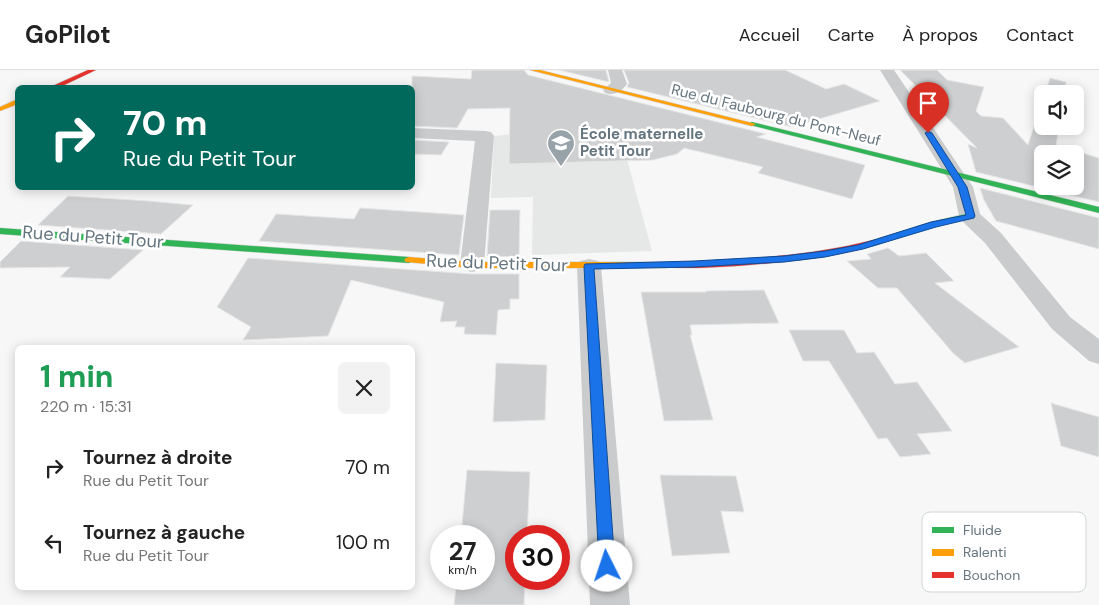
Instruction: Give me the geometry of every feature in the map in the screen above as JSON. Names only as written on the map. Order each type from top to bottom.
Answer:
[{"type":"street","points":[[58,85],[93,70]]},
{"type":"street","name":"Rue du Faubourg du Pont-Neuf","points":[[533,70],[1099,210]]},
{"type":"street","points":[[612,90],[619,84],[615,70]]},
{"type":"street","points":[[888,70],[963,187],[970,216],[993,238],[1061,323],[1099,354]]},
{"type":"street","points":[[0,109],[15,102]]},
{"type":"street","points":[[415,133],[485,136],[472,265]]},
{"type":"street","name":"Rue du Petit Tour","points":[[0,231],[472,265],[589,266],[694,264],[784,259],[825,254],[860,247],[934,224],[970,216]]},
{"type":"street","points":[[589,266],[610,605]]},
{"type":"shaded area","name":"École maternelle Petit Tour","points":[[547,130],[619,130],[652,251],[532,255],[533,197],[491,198],[494,136]]},
{"type":"building","points":[[472,70],[524,70],[528,75],[766,134],[757,137],[865,165],[852,199],[758,173],[763,167],[684,148],[677,154],[653,160],[509,164],[510,108],[468,109],[457,128],[415,126],[415,85],[412,85],[412,76],[471,79]]},
{"type":"building","points":[[559,70],[606,70],[609,82]]},
{"type":"building","points":[[624,70],[785,70],[826,89],[844,84],[880,101],[792,127],[627,87],[629,83]]},
{"type":"building","points":[[900,70],[937,70],[947,80],[984,87],[976,111],[981,116],[1003,118],[1028,145],[1034,126],[1034,135],[1058,135],[1056,145],[1034,145],[1034,186],[976,172],[968,144],[977,148]]},
{"type":"building","points":[[1050,78],[1066,82],[1066,85],[1048,85]]},
{"type":"building","points":[[415,140],[449,142],[441,155],[415,154]]},
{"type":"building","points":[[1084,153],[1099,158],[1099,202],[1070,195],[1084,195]]},
{"type":"building","points":[[980,188],[1099,218],[1099,249],[996,221],[984,200]]},
{"type":"building","points":[[68,196],[193,205],[161,234],[38,225]]},
{"type":"building","points":[[360,208],[464,215],[459,255],[259,241],[276,214],[354,219]]},
{"type":"building","points":[[490,210],[520,210],[519,257],[487,256]]},
{"type":"building","points":[[21,241],[143,250],[110,279],[60,277],[70,267],[0,268],[0,262]]},
{"type":"building","points":[[888,248],[899,256],[926,253],[954,281],[935,283],[1019,347],[965,363],[953,353],[897,288],[878,288],[847,261],[871,259],[867,254]]},
{"type":"building","points":[[248,258],[472,274],[519,274],[519,299],[510,299],[510,309],[498,310],[496,335],[464,334],[465,327],[455,327],[457,321],[440,322],[444,302],[351,280],[328,336],[243,340],[251,327],[217,307]]},
{"type":"building","points":[[764,290],[779,323],[690,325],[692,335],[690,335],[713,420],[664,421],[641,292]]},
{"type":"building","points":[[789,330],[844,330],[857,353],[874,352],[895,384],[917,382],[952,431],[917,434],[931,454],[900,457],[887,438],[878,439],[829,361],[803,361]]},
{"type":"building","points":[[496,363],[547,365],[545,420],[493,422]]},
{"type":"building","points":[[1051,403],[1099,417],[1099,457],[1061,446]]},
{"type":"building","points":[[467,470],[530,472],[528,525],[505,525],[505,590],[525,590],[524,605],[454,605],[456,590],[495,590],[495,525],[462,525]]},
{"type":"building","points":[[660,475],[736,476],[744,512],[721,511],[730,553],[672,556]]},
{"type":"traffic: fast","points":[[752,124],[1099,210]]},
{"type":"traffic: fast","points":[[873,243],[934,224],[970,216]]},
{"type":"traffic: fast","points":[[0,231],[409,260]]},
{"type":"traffic: slow","points":[[533,70],[752,124]]},
{"type":"traffic: slow","points":[[0,109],[15,102]]},
{"type":"traffic: slow","points":[[409,260],[472,265],[667,265]]},
{"type":"traffic: jam","points":[[58,85],[93,70]]},
{"type":"traffic: jam","points":[[667,265],[771,261],[823,255],[873,243]]},
{"type":"place","name":"École maternelle Petit Tour","points":[[561,167]]},
{"type":"route","points":[[607,566],[589,266],[694,264],[784,259],[825,254],[860,247],[934,224],[970,216],[963,187],[928,133]]}]
